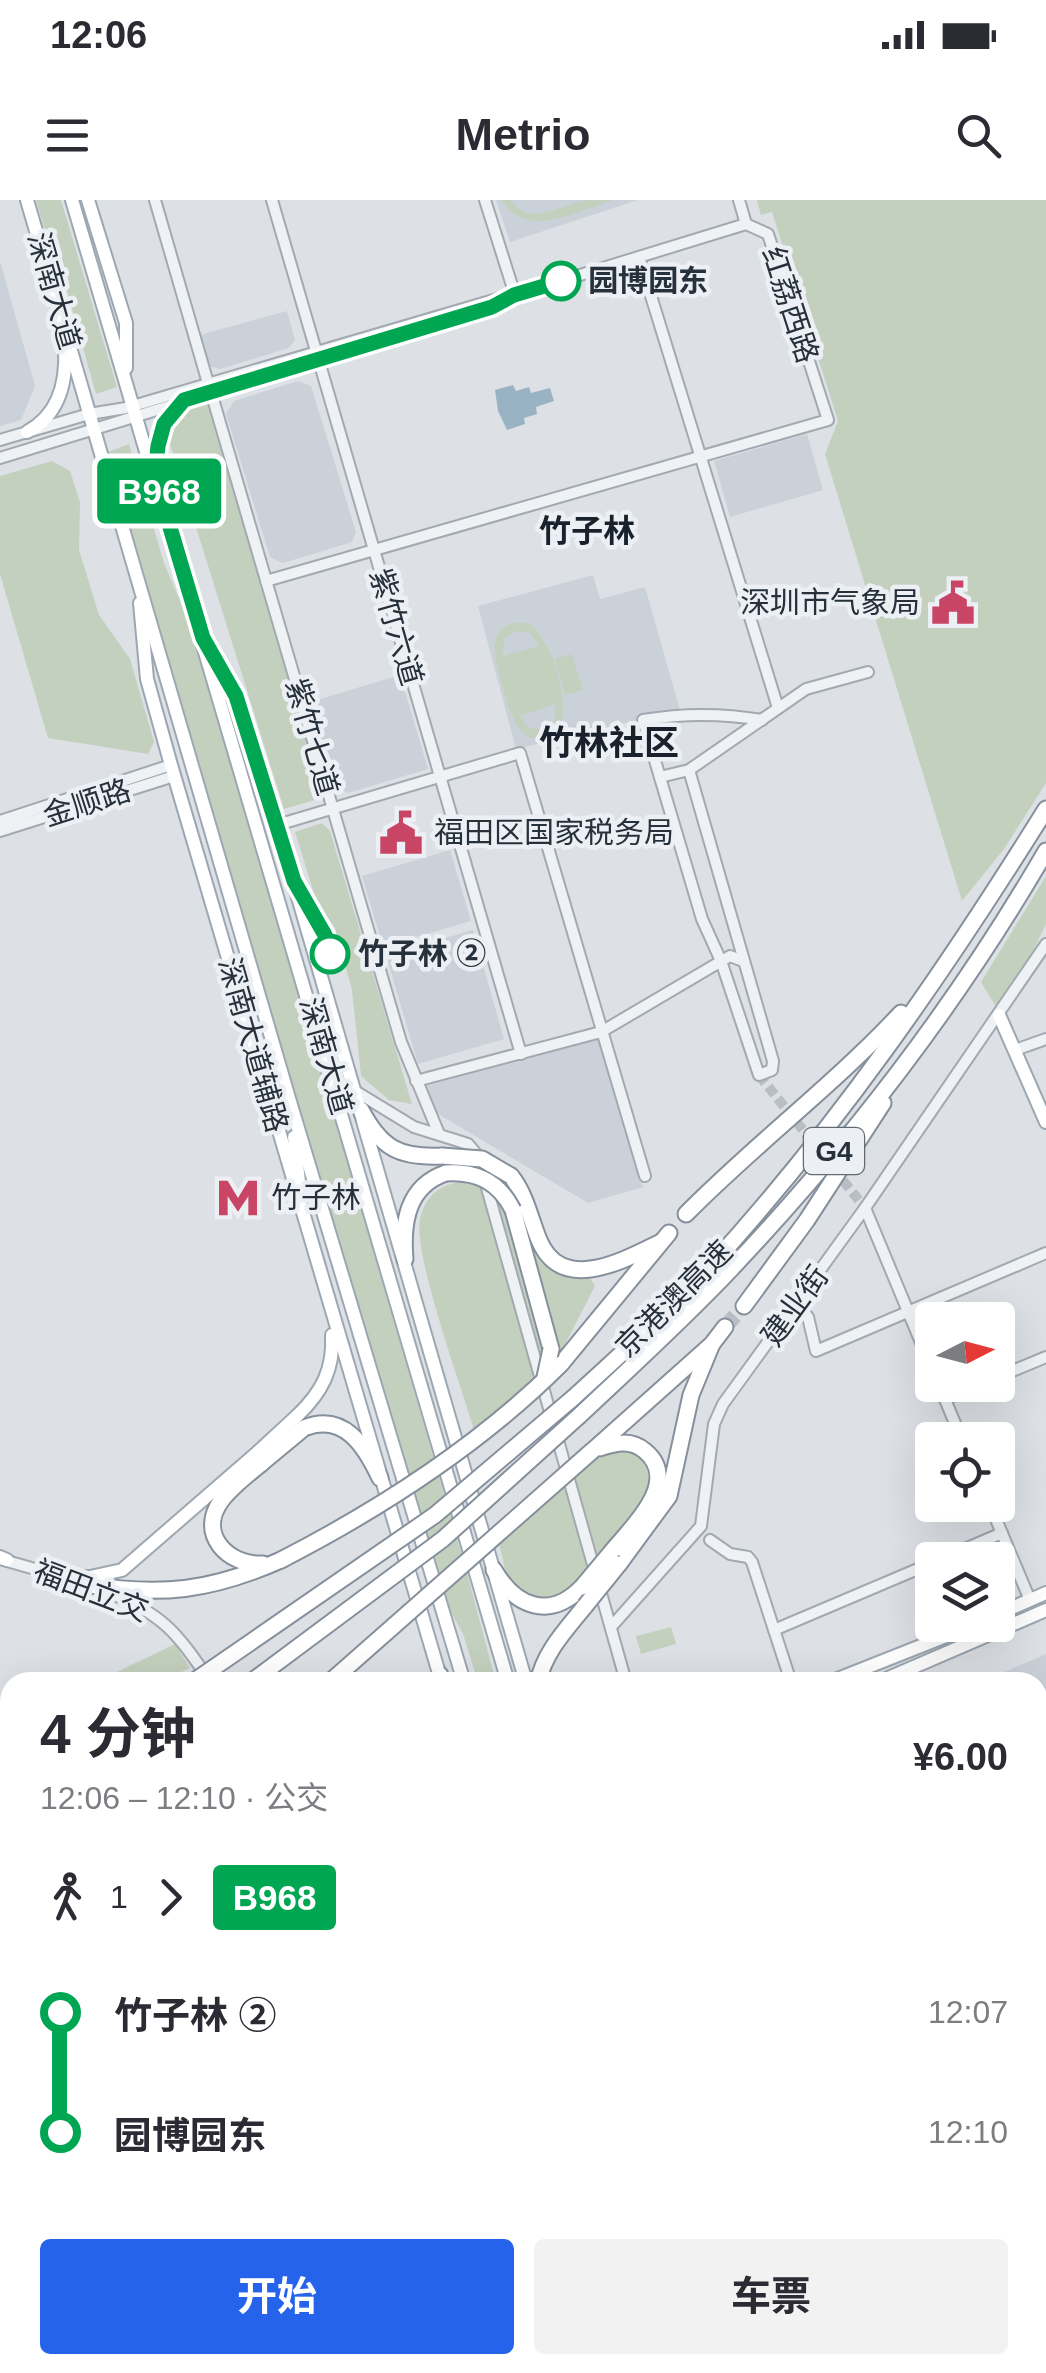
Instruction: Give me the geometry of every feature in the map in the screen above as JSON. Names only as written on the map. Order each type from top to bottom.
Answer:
[{"type":"highway","name":"京港澳高速","points":[[207,1672],[435,1515],[573,1398],[702,1274],[754,1216],[862,1081],[950,957],[1046,809]]},
{"type":"highway","name":"京港澳高速","points":[[264,1672],[443,1538],[580,1416],[730,1270],[782,1214],[945,1010],[1046,851]]},
{"type":"highway","points":[[686,1214],[746,1154],[846,1069],[950,957]]},
{"type":"highway","points":[[744,1306],[808,1220],[945,1010]]},
{"type":"highway","points":[[85,1584],[146,1592],[188,1590],[226,1582],[281,1560],[340,1528],[430,1471],[537,1388],[665,1238],[606,1266],[583,1271],[564,1267],[544,1250],[523,1194],[511,1176],[482,1158],[414,1157],[391,1148],[373,1132],[361,1110]]},
{"type":"highway","points":[[405,1259],[410,1204],[428,1181],[446,1174],[470,1174],[491,1182],[513,1210],[552,1349],[549,1370],[537,1388]]},
{"type":"highway","points":[[341,1672],[592,1452],[712,1344],[725,1327]]},
{"type":"highway","points":[[494,1570],[512,1594],[532,1605],[559,1603],[582,1588],[657,1516],[668,1496],[690,1395],[712,1344]]},
{"type":"highway","points":[[281,1560],[240,1562],[221,1550],[214,1534],[215,1516],[222,1499],[260,1457],[301,1422],[345,1430],[361,1444],[380,1478]]},
{"type":"highway","points":[[541,1672],[553,1645],[585,1606],[653,1497],[657,1470],[647,1452],[632,1444],[615,1444],[592,1452]]},
{"type":"main road","name":"深南大道","points":[[28,200],[288,1095],[463,1672]]},
{"type":"main road","name":"深南大道","points":[[72,200],[505,1672]]},
{"type":"main road","points":[[88,200],[126,323],[126,380]]},
{"type":"main road","points":[[27,432],[47,418],[62,390],[66,356],[59,311]]},
{"type":"main road","points":[[155,477],[164,424],[184,400]]},
{"type":"main road","name":"深南大道辅路","points":[[138,576],[145,668],[172,770],[440,1672]]},
{"type":"main road","points":[[203,638],[236,696],[277,824],[523,1672]]},
{"type":"main road","points":[[999,1014],[1046,1122]]},
{"type":"main road","points":[[288,1095],[305,1223]]},
{"type":"main road","points":[[371,1208],[405,1259]]},
{"type":"main road","points":[[301,1422],[329,1372],[333,1347],[330,1308]]},
{"type":"main road","points":[[64,1577],[114,1574],[132,1564],[260,1457]]},
{"type":"main road","points":[[1015,1607],[1046,1593]]},
{"type":"main road","points":[[901,1672],[1046,1610]]},
{"type":"main road","points":[[855,1672],[931,1642]]},
{"type":"street","name":"紫竹七道","points":[[155,200],[401,1042],[438,1134]]},
{"type":"street","name":"紫竹六道","points":[[272,200],[520,1054]]},
{"type":"street","points":[[485,200],[514,295]]},
{"type":"street","name":"红荔西路","points":[[701,458],[828,420],[768,234],[746,224],[739,200]]},
{"type":"street","points":[[0,458],[94,429],[135,410],[492,307],[514,295],[746,224]]},
{"type":"street","points":[[639,257],[778,708]]},
{"type":"street","points":[[0,440],[89,414],[184,400],[209,387]]},
{"type":"street","points":[[266,580],[701,458]]},
{"type":"street","points":[[660,777],[689,770],[806,689],[868,672]]},
{"type":"street","points":[[689,770],[773,1060],[772,1070],[759,1076],[722,961],[702,919],[644,720],[722,713],[762,720]]},
{"type":"street","points":[[277,824],[520,754],[645,1176]]},
{"type":"street","name":"金顺路","points":[[0,821],[172,770]]},
{"type":"street","name":"金顺路","points":[[0,831],[172,770]]},
{"type":"street","name":"建业街","points":[[610,1627],[701,1526],[716,1417],[1046,944]]},
{"type":"street","points":[[416,1082],[601,1032],[730,956],[744,962]]},
{"type":"street","points":[[1015,1050],[1046,1039]]},
{"type":"street","points":[[355,1091],[414,1127],[468,1144],[478,1156],[623,1672]]},
{"type":"street","points":[[864,1208],[915,1329]]},
{"type":"street","points":[[797,1304],[808,1317],[816,1351],[1046,1253]]},
{"type":"street","points":[[1015,1370],[1046,1357]]},
{"type":"street","points":[[997,1522],[1030,1600]]},
{"type":"street","points":[[982,1542],[1002,1534]]},
{"type":"street","points":[[710,1540],[730,1554],[748,1557],[752,1562],[788,1672]]},
{"type":"street","name":"福田立交","points":[[2,1559],[133,1602],[160,1618],[185,1642],[204,1672]]},
{"type":"street","points":[[774,1630],[915,1570]]},
{"type":"shaded area","points":[[496,200],[638,200],[510,242]]},
{"type":"shaded area","points":[[0,261],[35,386],[21,420],[0,426]]},
{"type":"shaded area","points":[[287,311],[295,340],[289,348],[220,369],[209,366],[200,335]]},
{"type":"shaded area","points":[[298,381],[311,386],[356,532],[352,542],[283,563],[270,557],[226,414],[234,401]]},
{"type":"shaded area","points":[[807,434],[823,490],[730,517],[714,461]]},
{"type":"shaded area","points":[[593,575],[600,599],[645,587],[680,710],[516,749],[478,606]]},
{"type":"shaded area","points":[[400,675],[428,769],[348,793],[335,787],[310,702]]},
{"type":"shaded area","points":[[450,850],[471,921],[383,947],[362,876]]},
{"type":"shaded area","points":[[473,930],[504,1039],[418,1064],[386,955]]},
{"type":"shaded area","points":[[598,1038],[643,1187],[588,1203],[433,1111],[426,1086]]},
{"type":"shaded area","points":[[1046,1654],[1046,1672],[1004,1672]]},
{"type":"green space","points":[[36,200],[61,200],[117,387],[96,394],[63,277]]},
{"type":"green space","points":[[502,200],[511,200],[527,213],[537,214],[588,200],[613,200],[569,216],[538,221],[511,212]]},
{"type":"green space","points":[[757,200],[1046,200],[1046,783],[1004,849],[962,901],[825,454],[838,421],[772,212],[761,215]]},
{"type":"green space","points":[[208,401],[320,783],[315,800],[284,809],[170,444],[182,415]]},
{"type":"green space","points":[[129,444],[164,563],[191,626],[493,1672],[475,1672],[463,1634],[445,1601],[108,452]]},
{"type":"green space","points":[[52,461],[70,471],[80,502],[79,550],[99,615],[130,659],[154,742],[148,754],[48,738],[0,574],[0,476]]},
{"type":"green space","points":[[527,623],[536,630],[557,672],[562,720],[558,730],[545,737],[535,739],[520,729],[503,688],[495,644],[497,635],[512,624]],"holes":[[[515,631],[530,633],[539,646],[503,656],[504,640]],[[555,704],[555,720],[543,730],[529,728],[520,716]]]},
{"type":"green space","points":[[572,654],[583,690],[565,695],[555,659]]},
{"type":"green space","points":[[322,823],[330,831],[412,1104],[389,1100],[361,1076],[352,990],[335,928],[316,900],[295,832]]},
{"type":"green space","points":[[1046,876],[1046,924],[1023,972],[998,1010],[981,982]]},
{"type":"green space","points":[[469,1181],[486,1189],[506,1210],[543,1336],[538,1368],[531,1380],[512,1401],[474,1430],[431,1291],[420,1237],[420,1220],[431,1196],[444,1187]]},
{"type":"green space","points":[[527,1234],[550,1268],[566,1275],[589,1276],[595,1286],[558,1358],[556,1337]]},
{"type":"green space","points":[[632,1449],[647,1463],[651,1474],[626,1527],[591,1568],[557,1597],[541,1602],[521,1597],[506,1574],[499,1543],[596,1454]]},
{"type":"green space","points":[[671,1627],[676,1644],[641,1654],[636,1636]]},
{"type":"green space","points":[[175,1644],[190,1668],[181,1672],[117,1672]]},
{"type":"water","points":[[513,385],[516,391],[529,387],[531,393],[550,388],[554,401],[536,407],[537,414],[524,418],[525,424],[507,430],[498,411],[495,390]]},
{"type":"tunnel","points":[[759,1075],[865,1208]]},
{"type":"tunnel","points":[[725,1327],[744,1306]]},
{"type":"bus line","name":"B968","points":[[330,954],[325,935],[294,881],[236,696],[203,638],[155,477],[164,424],[184,400],[492,307],[514,295],[561,281]]},
{"type":"place","name":"园博园东","points":[[561,281]]},
{"type":"place","name":"深圳市气象局","points":[[953,603]]},
{"type":"place","name":"福田区国家税务局","points":[[401,833]]},
{"type":"place","name":"竹子林 ②","points":[[330,954]]},
{"type":"place","name":"竹子林","points":[[238,1198]]},
{"type":"district","name":"竹子林","points":[[587,531]]},
{"type":"district","name":"竹林社区","points":[[609,743]]}]
